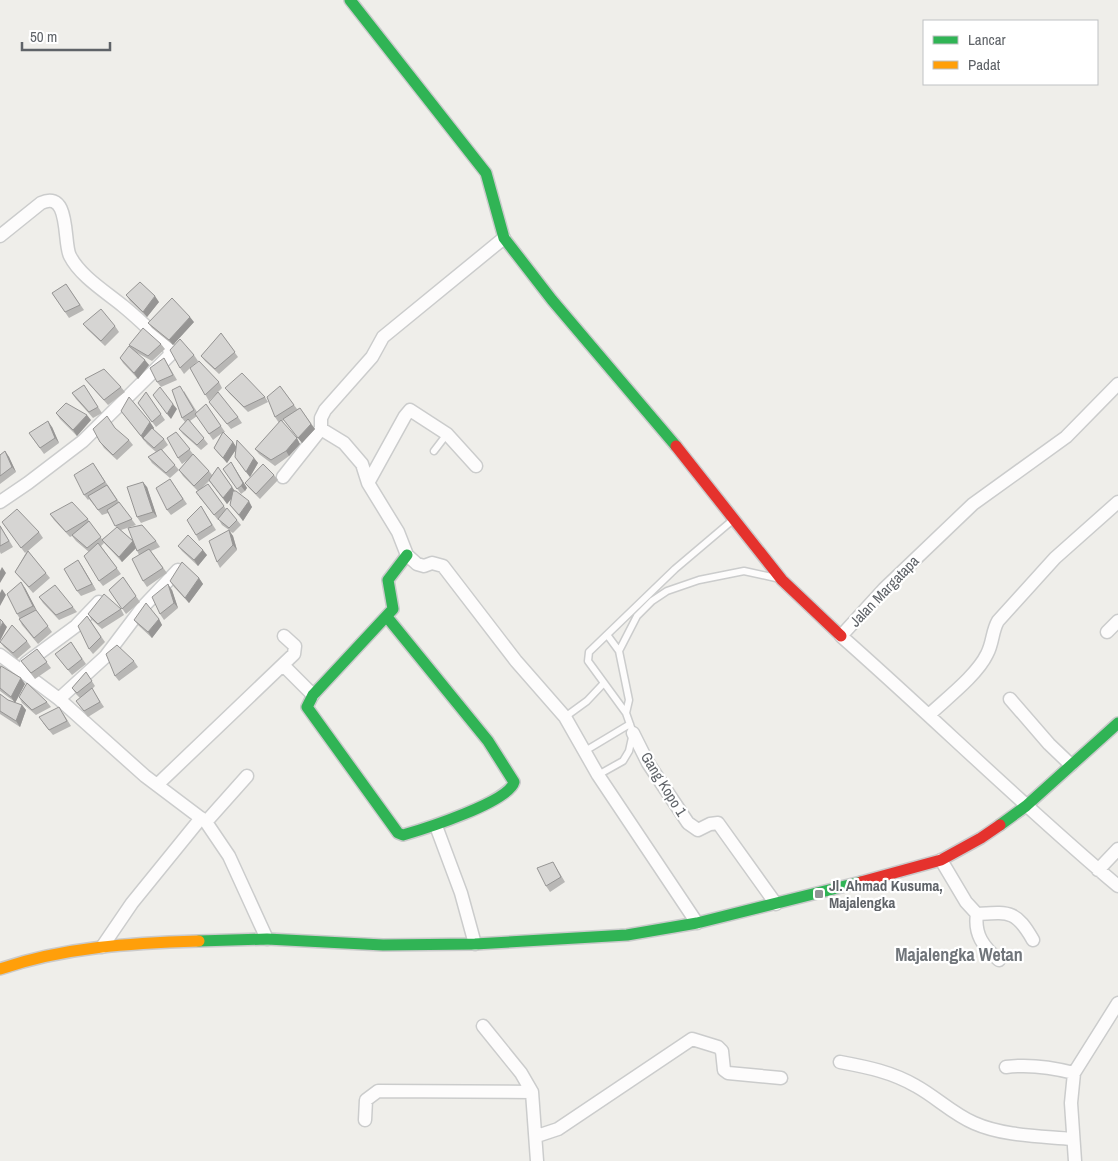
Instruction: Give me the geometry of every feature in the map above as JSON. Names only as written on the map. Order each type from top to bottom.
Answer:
[{"type":"street","points":[[350,0],[486,174],[504,238],[552,300],[735,518],[782,580],[809,608],[841,636]]},
{"type":"street","points":[[0,236],[41,203],[47,200],[54,202],[59,207],[65,223],[66,249],[71,259],[105,293],[169,348],[170,351],[170,355],[83,441],[0,502]]},
{"type":"street","points":[[283,477],[321,429],[321,418],[325,410],[372,357],[383,337],[504,238]]},
{"type":"street","name":"Jalan Margatapa","points":[[1118,384],[1066,437],[972,504],[884,589],[841,636],[930,714],[1026,806],[1118,886]]},
{"type":"street","points":[[368,483],[408,411],[413,411],[448,434],[476,466]]},
{"type":"street","points":[[321,429],[344,444],[362,464],[368,483],[398,532],[407,556],[417,564],[424,566],[432,563],[443,566],[516,661],[564,717],[598,775],[696,923]]},
{"type":"street","points":[[930,714],[964,682],[986,656],[993,628],[998,621],[1054,558],[1118,502]]},
{"type":"street","points":[[387,617],[488,741],[514,782],[511,791],[507,794],[436,826],[403,835],[398,833],[308,710],[308,702],[393,609],[394,604],[388,580],[407,556]]},
{"type":"street","points":[[59,699],[105,657],[142,608],[178,570]]},
{"type":"street","points":[[18,668],[76,626],[101,600]]},
{"type":"street","points":[[1107,632],[1118,621]]},
{"type":"street","points":[[157,786],[283,665],[296,650],[293,643],[284,636]]},
{"type":"street","points":[[0,655],[59,699],[157,786],[204,820],[229,856],[267,939]]},
{"type":"street","points":[[283,665],[313,695]]},
{"type":"street","points":[[1010,699],[1049,744],[1071,765]]},
{"type":"street","points":[[0,969],[29,959],[102,947],[267,939],[383,945],[475,944],[627,935],[696,923],[942,860],[981,838],[1026,806],[1118,723]]},
{"type":"street","name":"Gang Kopo 1","points":[[631,728],[648,763],[688,824],[698,830],[710,824],[718,823],[776,904]]},
{"type":"street","points":[[102,947],[132,903],[204,820],[247,776]]},
{"type":"street","points":[[436,826],[461,893],[475,944]]},
{"type":"street","points":[[1098,870],[1118,849]]},
{"type":"street","points":[[942,860],[966,902],[977,914]]},
{"type":"street","points":[[977,914],[1003,911],[1014,915],[1026,928],[1033,940]]},
{"type":"street","points":[[977,914],[975,924],[980,940],[998,960]]},
{"type":"street","points":[[1074,1161],[1071,1103],[1074,1073],[1118,1004]]},
{"type":"street","points":[[483,1026],[521,1073],[532,1092],[537,1136],[537,1161]]},
{"type":"street","points":[[537,1136],[558,1129],[692,1039],[722,1050],[724,1070],[728,1073],[781,1078]]},
{"type":"street","points":[[840,1062],[874,1068],[917,1086],[974,1123],[1000,1131],[1072,1139]]},
{"type":"street","points":[[1006,1066],[1020,1065],[1053,1068],[1074,1073]]},
{"type":"street","points":[[365,1120],[366,1100],[378,1091],[532,1092]]},
{"type":"lane","points":[[434,451],[448,434]]},
{"type":"lane","points":[[598,775],[623,760],[629,751],[631,728],[626,713],[587,657],[675,568],[735,518]]},
{"type":"lane","points":[[619,651],[637,616],[652,601],[667,591],[717,575],[744,572],[782,580]]},
{"type":"lane","points":[[608,636],[619,651],[629,700],[626,713]]},
{"type":"lane","points":[[564,717],[587,701],[604,684]]},
{"type":"lane","points":[[585,751],[631,728]]},
{"type":"building","points":[[140,282],[155,296],[143,312],[126,295]]},
{"type":"building","points":[[66,284],[80,305],[65,312],[52,293]]},
{"type":"building","points":[[172,298],[190,317],[169,340],[148,323]]},
{"type":"building","points":[[101,309],[115,326],[101,341],[83,324]]},
{"type":"building","points":[[143,328],[161,344],[148,356],[129,345]]},
{"type":"building","points":[[221,333],[235,352],[215,369],[201,356]]},
{"type":"building","points":[[180,339],[194,355],[180,368],[170,350]]},
{"type":"building","points":[[129,346],[145,360],[134,373],[120,358]]},
{"type":"building","points":[[164,358],[173,375],[157,382],[150,368]]},
{"type":"building","points":[[199,361],[219,382],[205,395],[190,368]]},
{"type":"building","points":[[104,369],[121,387],[104,400],[85,379]]},
{"type":"building","points":[[242,373],[265,397],[244,407],[225,388]]},
{"type":"building","points":[[84,385],[98,407],[89,412],[72,393]]},
{"type":"building","points":[[180,386],[194,410],[182,418],[172,390]]},
{"type":"building","points":[[280,386],[294,405],[275,417],[267,397]]},
{"type":"building","points":[[160,387],[173,404],[167,414],[153,395]]},
{"type":"building","points":[[146,392],[161,414],[152,422],[138,403]]},
{"type":"building","points":[[218,392],[238,417],[227,424],[209,402]]},
{"type":"building","points":[[129,397],[150,422],[141,436],[121,411]]},
{"type":"building","points":[[66,403],[87,415],[73,430],[56,413]]},
{"type":"building","points":[[206,404],[221,426],[209,434],[195,414]]},
{"type":"building","points":[[300,408],[311,424],[298,438],[283,419]]},
{"type":"building","points":[[107,416],[115,428],[129,440],[113,455],[100,442],[93,429]]},
{"type":"building","points":[[188,419],[204,438],[197,445],[179,429]]},
{"type":"building","points":[[281,420],[297,438],[286,451],[271,460],[255,449]]},
{"type":"building","points":[[48,421],[55,438],[40,448],[29,433]]},
{"type":"building","points":[[152,428],[164,439],[154,448],[143,438]]},
{"type":"building","points":[[176,432],[190,449],[178,458],[167,438]]},
{"type":"building","points":[[223,432],[233,442],[223,458],[214,448]]},
{"type":"building","points":[[237,440],[254,458],[246,472],[235,457]]},
{"type":"building","points":[[161,449],[175,465],[166,473],[148,457]]},
{"type":"building","points":[[5,451],[12,467],[0,476],[0,455]]},
{"type":"building","points":[[193,454],[209,471],[194,486],[179,470]]},
{"type":"building","points":[[231,462],[243,483],[237,489],[223,469]]},
{"type":"building","points":[[93,463],[105,482],[84,495],[74,475]]},
{"type":"building","points":[[263,464],[274,475],[256,494],[245,483]]},
{"type":"building","points":[[218,467],[232,487],[223,498],[209,480]]},
{"type":"building","points":[[170,479],[183,499],[167,510],[156,488]]},
{"type":"building","points":[[143,482],[153,512],[137,517],[127,487]]},
{"type":"building","points":[[208,484],[224,506],[214,515],[196,492]]},
{"type":"building","points":[[107,485],[117,500],[98,510],[88,496]]},
{"type":"building","points":[[233,491],[236,491],[249,501],[239,515],[230,505]]},
{"type":"building","points":[[72,502],[88,519],[66,532],[50,514]]},
{"type":"building","points":[[119,502],[132,519],[115,526],[107,510]]},
{"type":"building","points":[[201,506],[212,525],[196,535],[187,520]]},
{"type":"building","points":[[227,508],[237,520],[229,528],[218,519]]},
{"type":"building","points":[[17,509],[39,532],[21,548],[2,522]]},
{"type":"building","points":[[89,521],[101,537],[87,548],[72,535]]},
{"type":"building","points":[[142,525],[156,541],[137,551],[128,528]]},
{"type":"building","points":[[0,526],[9,541],[0,546]]},
{"type":"building","points":[[117,527],[133,541],[119,557],[102,540]]},
{"type":"building","points":[[229,530],[233,545],[217,562],[209,541]]},
{"type":"building","points":[[188,535],[203,550],[194,560],[178,546]]},
{"type":"building","points":[[98,543],[117,568],[99,581],[84,556]]},
{"type":"building","points":[[149,549],[163,568],[143,581],[132,559]]},
{"type":"building","points":[[28,551],[46,573],[29,587],[15,572]]},
{"type":"building","points":[[78,560],[92,584],[77,591],[64,569]]},
{"type":"building","points":[[182,562],[199,578],[185,598],[170,581]]},
{"type":"building","points":[[123,577],[136,596],[122,609],[109,590]]},
{"type":"building","points":[[21,582],[33,606],[17,614],[7,594]]},
{"type":"building","points":[[168,584],[174,603],[160,614],[152,597]]},
{"type":"building","points":[[55,585],[73,607],[56,615],[39,597]]},
{"type":"building","points":[[104,594],[121,609],[98,624],[88,614]]},
{"type":"building","points":[[146,603],[159,619],[148,632],[134,620]]},
{"type":"building","points":[[36,610],[48,626],[34,638],[19,619]]},
{"type":"building","points":[[87,616],[101,637],[89,649],[78,626]]},
{"type":"building","points":[[12,625],[27,641],[13,653],[0,642]]},
{"type":"building","points":[[71,642],[82,659],[68,670],[55,654]]},
{"type":"building","points":[[117,645],[134,661],[115,676],[106,654]]},
{"type":"building","points":[[37,649],[47,662],[31,673],[21,661]]},
{"type":"building","points":[[1,666],[21,678],[11,697],[0,688]]},
{"type":"building","points":[[86,672],[92,681],[77,693],[72,688]]},
{"type":"building","points":[[27,683],[47,702],[32,710],[19,697]]},
{"type":"building","points":[[92,688],[100,702],[84,711],[76,701]]},
{"type":"building","points":[[0,694],[8,700],[22,705],[16,721],[0,711]]},
{"type":"building","points":[[59,707],[67,721],[49,730],[39,717]]},
{"type":"building","points":[[553,862],[561,877],[546,886],[537,868]]},
{"type":"traffic: fast","points":[[350,0],[486,173],[504,238],[552,300],[676,446]]},
{"type":"traffic: fast","points":[[387,617],[488,741],[514,782],[509,790],[482,806],[446,821],[403,835],[398,833],[307,707],[313,695],[393,609],[388,580],[407,555]]},
{"type":"traffic: fast","points":[[1000,825],[1026,806],[1118,723]]},
{"type":"traffic: fast","points":[[199,941],[267,939],[383,945],[475,944],[627,935],[697,923],[861,882]]},
{"type":"traffic: slow","points":[[0,969],[73,951],[123,945],[199,941]]},
{"type":"traffic: jam","points":[[676,446],[782,580],[841,636]]},
{"type":"traffic: jam","points":[[861,882],[941,860],[1000,825]]},
{"type":"place","name":"Jl. Ahmad Kusuma, Majalengka","points":[[819,894]]},
{"type":"district","name":"Majalengka Wetan","points":[[959,954]]}]
